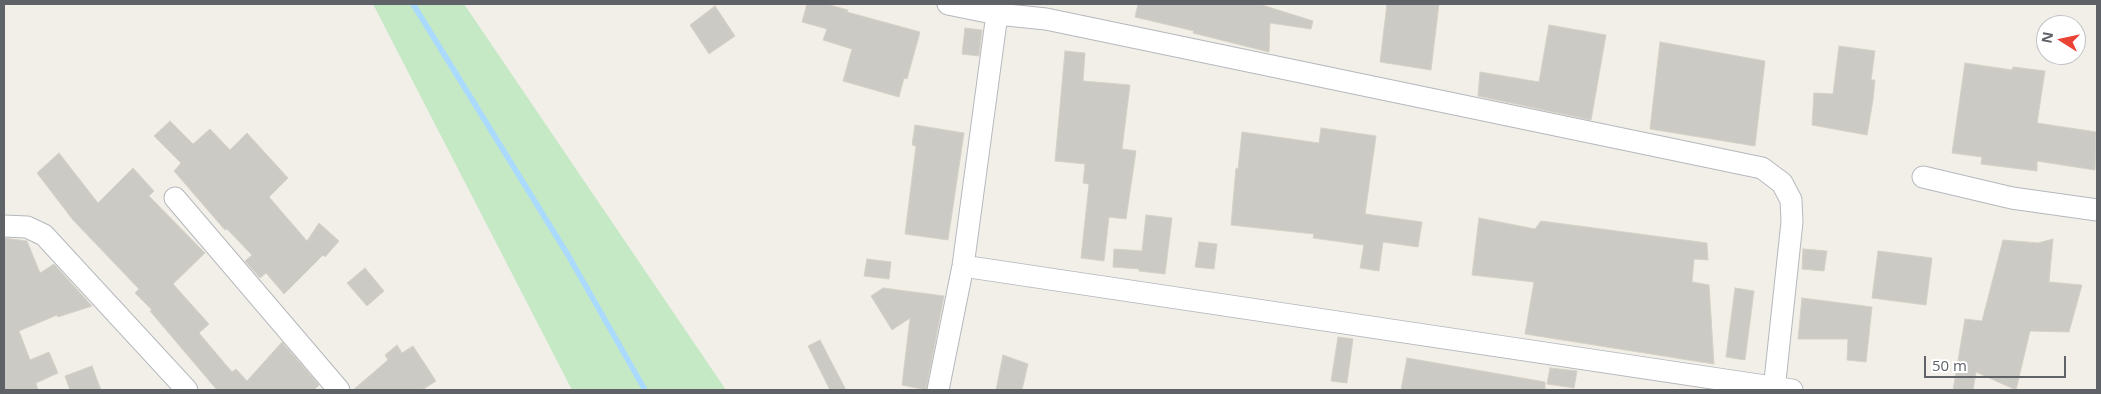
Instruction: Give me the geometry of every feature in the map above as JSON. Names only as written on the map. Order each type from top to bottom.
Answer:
[{"type":"street","points":[[948,4],[997,14],[1046,19],[1762,168],[1782,183],[1791,200],[1792,207],[1780,389],[963,266]]},
{"type":"street","points":[[938,390],[963,266],[997,14]]},
{"type":"street","points":[[1923,176],[2012,198],[2097,210]]},
{"type":"street","points":[[175,198],[339,390]]},
{"type":"street","points":[[4,226],[28,227],[44,235],[187,390]]},
{"type":"street","points":[[164,365],[173,390]]},
{"type":"green space","points":[[373,4],[464,4],[726,390],[572,390]]},
{"type":"building","points":[[807,4],[826,4],[848,10],[847,12],[920,32],[907,79],[904,78],[899,97],[843,81],[852,49],[823,40],[827,29],[802,22]]},
{"type":"building","points":[[1138,4],[1259,4],[1313,21],[1311,29],[1270,23],[1269,52],[1135,17]]},
{"type":"building","points":[[1387,4],[1439,4],[1431,70],[1380,62]]},
{"type":"building","points":[[715,6],[735,36],[709,54],[690,25]]},
{"type":"building","points":[[1549,25],[1606,35],[1591,120],[1478,96],[1480,72],[1539,82]]},
{"type":"building","points":[[965,28],[982,30],[979,56],[962,54]]},
{"type":"building","points":[[1660,42],[1765,61],[1755,146],[1650,129]]},
{"type":"building","points":[[1839,46],[1875,51],[1871,80],[1875,80],[1867,135],[1812,125],[1814,93],[1833,94]]},
{"type":"building","points":[[1065,51],[1085,53],[1083,81],[1130,85],[1122,149],[1136,151],[1126,219],[1109,217],[1104,261],[1081,258],[1089,184],[1083,183],[1085,164],[1055,161]]},
{"type":"building","points":[[1965,63],[2012,70],[2013,67],[2045,71],[2037,123],[2096,132],[2095,170],[2037,161],[2037,171],[1981,164],[1982,157],[1952,153]]},
{"type":"building","points":[[170,121],[193,144],[210,129],[230,150],[247,133],[288,178],[269,197],[307,241],[319,223],[339,241],[325,257],[323,255],[284,294],[266,273],[260,278],[245,261],[252,255],[227,229],[225,230],[174,171],[181,163],[154,136]]},
{"type":"building","points":[[915,125],[964,133],[948,240],[905,234],[916,146],[912,145]]},
{"type":"building","points":[[1321,128],[1376,136],[1365,214],[1422,222],[1418,247],[1383,242],[1379,271],[1360,268],[1364,245],[1313,238],[1314,234],[1231,225],[1236,168],[1238,169],[1242,132],[1319,143]]},
{"type":"building","points":[[59,153],[98,203],[133,168],[154,191],[149,196],[205,253],[173,284],[209,324],[199,333],[232,372],[236,369],[247,381],[282,342],[319,385],[314,390],[217,390],[150,311],[152,310],[135,293],[139,289],[73,220],[37,173]]},
{"type":"building","points":[[1146,215],[1172,218],[1165,274],[1113,267],[1114,249],[1142,251]]},
{"type":"building","points":[[1479,218],[1535,229],[1541,221],[1707,243],[1708,260],[1694,259],[1692,282],[1709,285],[1714,364],[1525,334],[1534,282],[1472,275]]},
{"type":"building","points":[[4,238],[27,241],[40,273],[54,264],[92,306],[58,317],[57,315],[19,331],[30,360],[49,352],[58,373],[36,383],[38,390],[4,390]]},
{"type":"building","points":[[2053,239],[2049,282],[2082,285],[2069,332],[2030,331],[2016,390],[1976,372],[1973,390],[1953,390],[1965,319],[1982,321],[2003,240],[2038,243]]},
{"type":"building","points":[[1199,242],[1217,244],[1214,269],[1195,267]]},
{"type":"building","points":[[1803,249],[1827,251],[1824,271],[1802,269]]},
{"type":"building","points":[[1878,251],[1932,258],[1926,305],[1872,298]]},
{"type":"building","points":[[867,259],[891,262],[889,279],[864,276]]},
{"type":"building","points":[[365,268],[384,291],[367,306],[347,283]]},
{"type":"building","points":[[883,288],[944,296],[926,390],[902,385],[910,318],[892,330],[871,296]]},
{"type":"building","points":[[1735,288],[1754,291],[1745,360],[1726,357]]},
{"type":"building","points":[[1802,298],[1872,307],[1866,362],[1847,360],[1848,339],[1798,339]]},
{"type":"building","points":[[1338,337],[1353,339],[1347,383],[1331,381]]},
{"type":"building","points":[[820,340],[846,390],[830,390],[808,346]]},
{"type":"building","points":[[397,345],[402,353],[413,346],[436,381],[422,390],[353,390],[388,360],[385,355]]},
{"type":"building","points":[[1003,355],[1028,364],[1022,390],[996,390]]},
{"type":"building","points":[[1407,358],[1545,382],[1545,390],[1401,390]]},
{"type":"building","points":[[92,366],[101,390],[70,390],[65,376]]},
{"type":"building","points":[[1550,368],[1577,371],[1574,388],[1547,384]]},
{"type":"waterway","points":[[413,4],[568,255],[645,390]]}]
